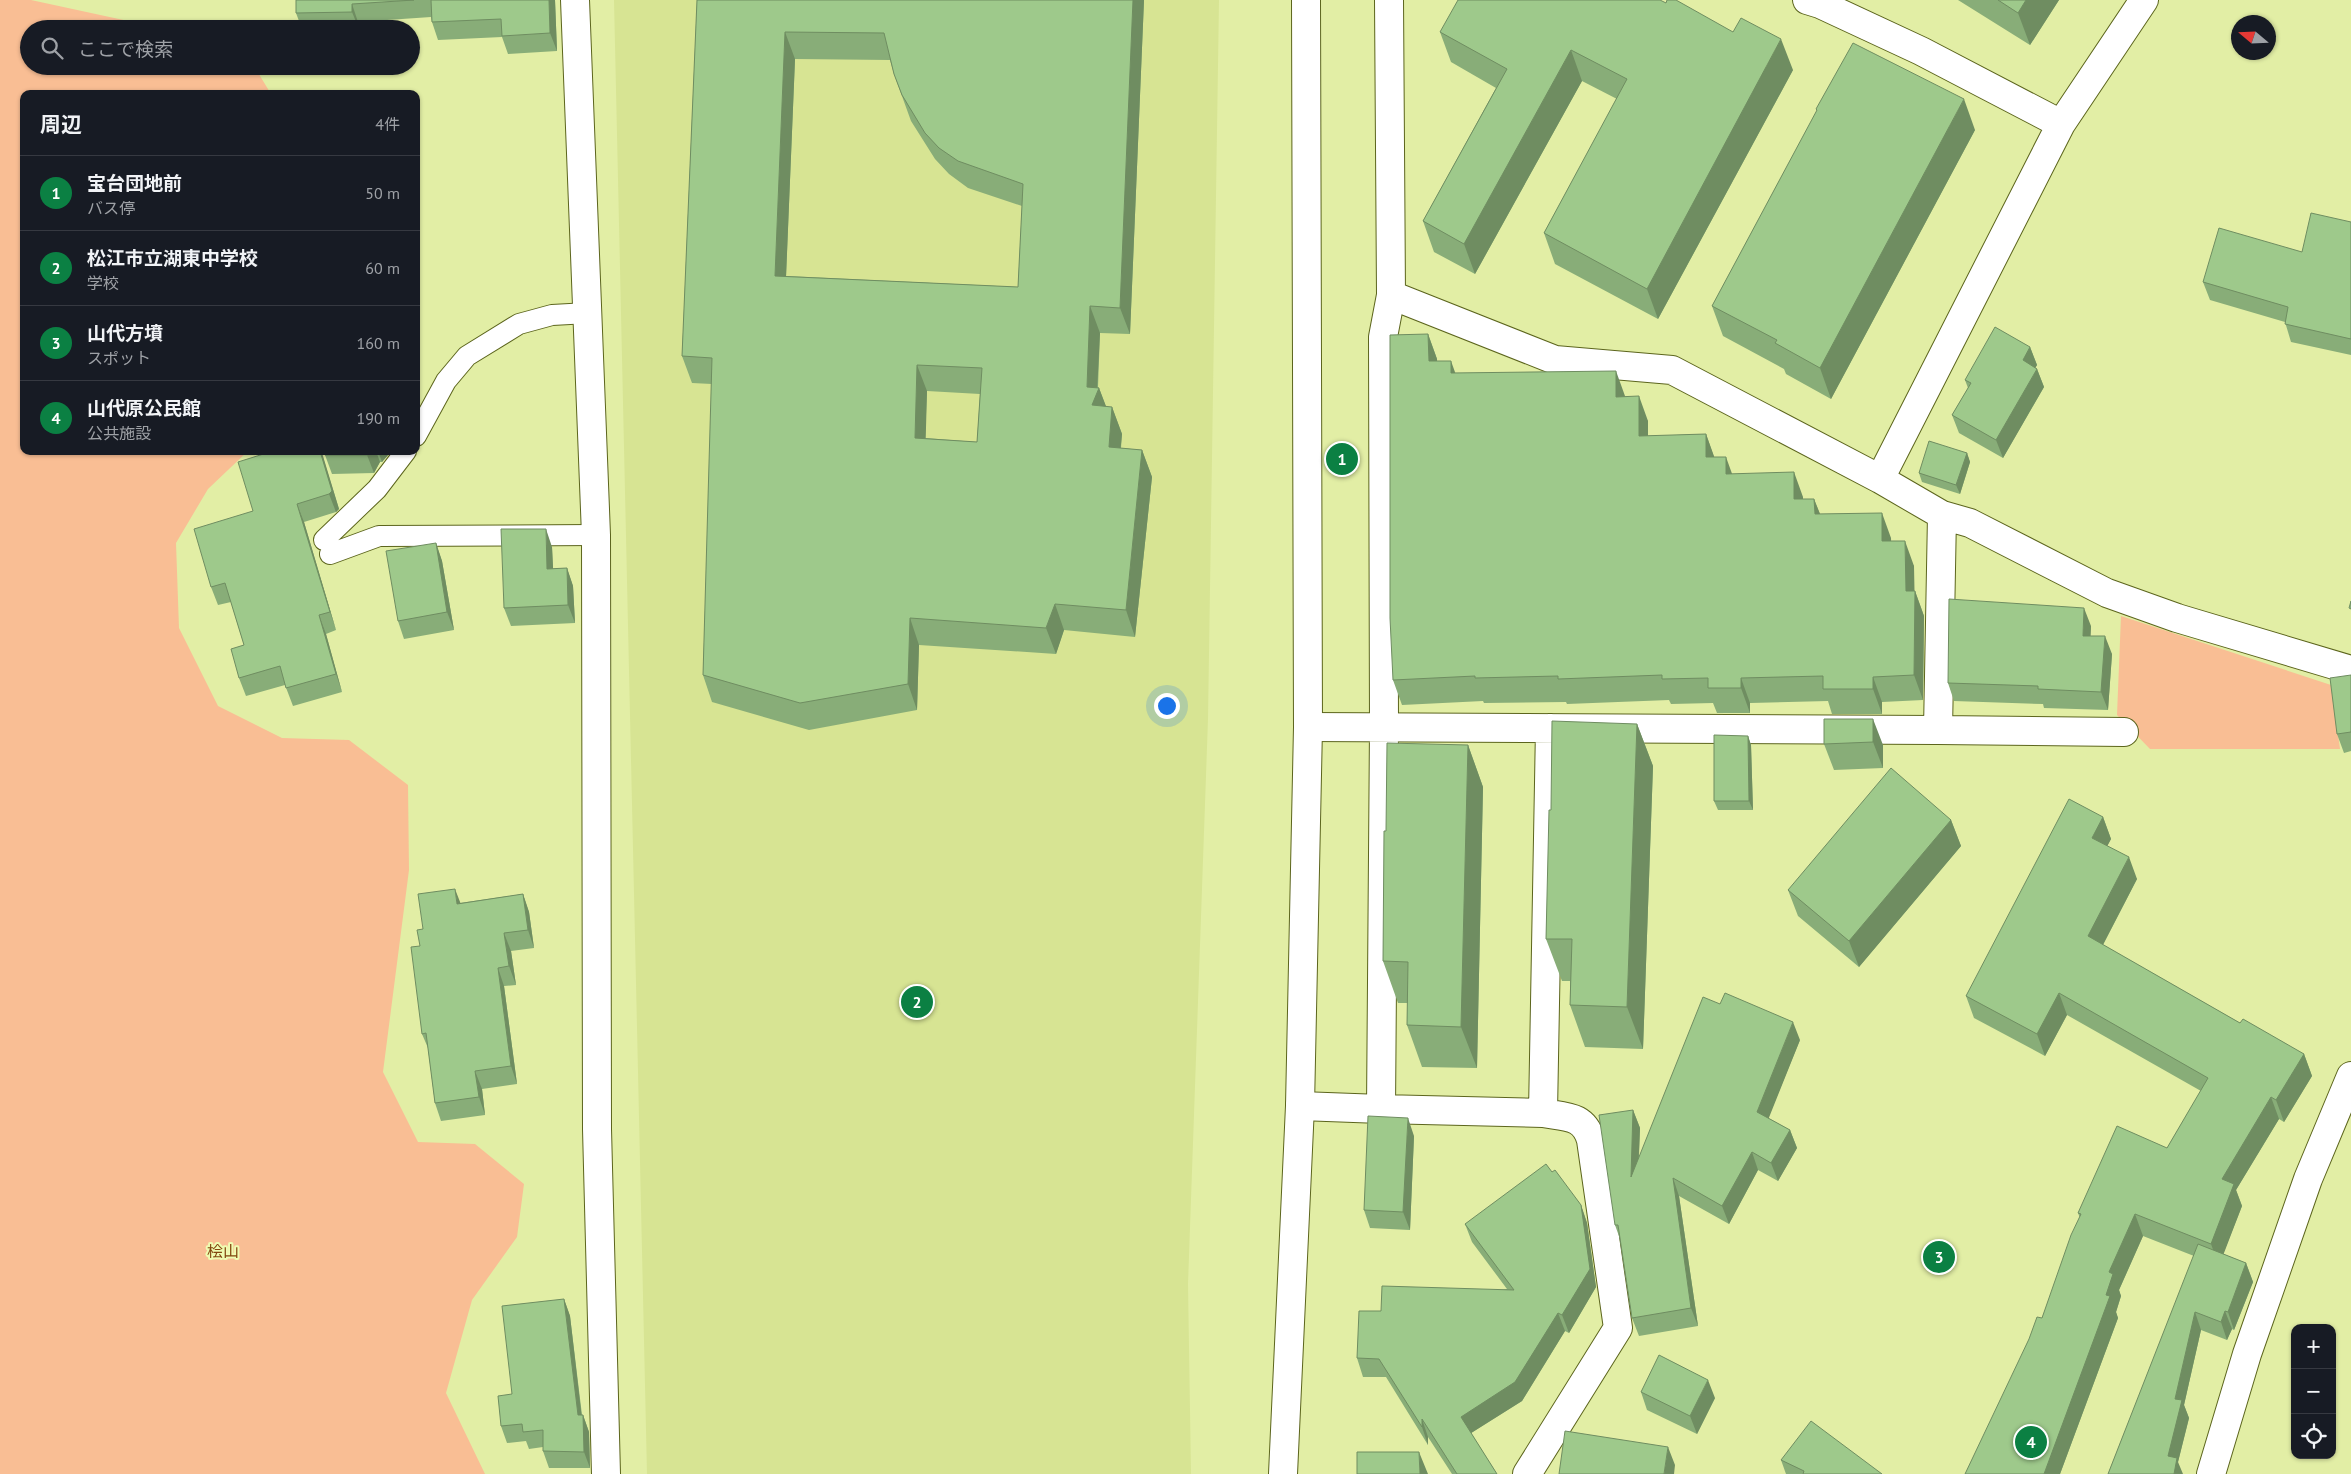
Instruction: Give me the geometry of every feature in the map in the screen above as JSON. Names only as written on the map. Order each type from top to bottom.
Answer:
[{"type":"street","points":[[575,0],[596,534],[597,1128],[606,1474]]},
{"type":"street","points":[[1283,1474],[1300,1106],[1308,727],[1306,0]]},
{"type":"street","points":[[1381,1109],[1384,728],[1383,337],[1391,294],[1389,0]]},
{"type":"street","points":[[1806,0],[1820,4],[1921,50],[2061,124]]},
{"type":"street","points":[[1880,479],[2061,124],[2144,0]]},
{"type":"street","points":[[1391,294],[1555,360],[1672,370],[1880,479],[1942,515],[1970,523],[2106,593],[2177,618],[2351,670]]},
{"type":"street","points":[[1938,730],[1942,515]]},
{"type":"street","points":[[1308,727],[2124,732]]},
{"type":"street","points":[[1543,1113],[1550,728]]},
{"type":"street","points":[[2211,1474],[2247,1354],[2299,1206],[2351,1076]]},
{"type":"street","points":[[1300,1106],[1543,1113],[1576,1119],[1587,1127],[1591,1140],[1618,1328],[1527,1474]]},
{"type":"lane","points":[[420,429],[446,381],[474,351],[519,324],[552,315],[588,313]]},
{"type":"lane","points":[[403,455],[377,489],[327,547],[379,536],[596,534]]},
{"type":"shaded area","points":[[614,0],[1219,0],[1208,719],[1188,1284],[1191,1474],[647,1474]]},
{"type":"green space","name":"桧山","points":[[0,0],[31,0],[123,20],[20,20],[20,75],[259,75],[269,90],[20,90],[20,455],[244,455],[208,489],[176,543],[179,628],[218,706],[282,738],[349,740],[408,785],[409,870],[383,1072],[418,1142],[475,1144],[524,1184],[517,1237],[472,1300],[446,1393],[485,1474],[0,1474]]},
{"type":"green space","points":[[2121,616],[2331,685],[2340,749],[2150,749],[2117,715]]},
{"type":"building","points":[[296,0],[414,0],[352,4],[352,12],[296,13]]},
{"type":"building","points":[[431,0],[549,0],[550,33],[502,36],[501,19],[432,22]]},
{"type":"building","points":[[697,0],[1133,0],[1120,308],[1090,306],[1087,387],[1099,388],[1092,405],[1112,407],[1109,447],[1142,450],[1126,610],[1055,604],[1046,628],[910,618],[908,684],[800,703],[703,675],[712,358],[682,356]],"holes":[[[785,32],[884,33],[894,74],[902,95],[925,133],[939,148],[958,161],[1023,184],[1018,287],[775,276]],[[917,365],[982,368],[977,442],[915,438]]]},
{"type":"building","points":[[1458,0],[1660,0],[1666,3],[1667,0],[1676,0],[1733,32],[1741,18],[1781,39],[1647,289],[1544,233],[1627,79],[1571,50],[1464,244],[1423,221],[1507,69],[1440,32]]},
{"type":"building","points":[[1998,0],[2026,0],[2018,13]]},
{"type":"building","points":[[1853,43],[1964,99],[1820,368],[1775,343],[1777,340],[1712,306]]},
{"type":"building","points":[[2311,213],[2351,222],[2351,339],[2285,324],[2288,307],[2203,282],[2219,228],[2302,252]]},
{"type":"building","points":[[1995,327],[2030,347],[2023,360],[2037,369],[1996,440],[1952,415],[1971,383],[1965,380]]},
{"type":"building","points":[[1428,334],[1429,361],[1451,361],[1451,373],[1616,371],[1616,397],[1639,396],[1639,436],[1706,434],[1706,457],[1726,457],[1726,474],[1794,472],[1794,499],[1814,499],[1815,514],[1882,513],[1882,541],[1905,541],[1906,591],[1915,591],[1914,675],[1873,677],[1873,689],[1823,689],[1823,676],[1741,678],[1741,688],[1708,688],[1708,678],[1662,679],[1662,675],[1558,679],[1558,676],[1475,678],[1475,676],[1393,680],[1390,618],[1390,335]]},
{"type":"building","points":[[1929,441],[1967,453],[1956,485],[1919,473]]},
{"type":"building","points":[[260,455],[321,455],[332,491],[329,494],[297,504],[330,612],[319,615],[336,674],[286,688],[280,666],[239,678],[231,649],[244,645],[225,583],[211,587],[194,529],[253,511],[238,462]]},
{"type":"building","points":[[501,529],[546,529],[547,569],[567,568],[568,605],[504,608]]},
{"type":"building","points":[[436,543],[447,612],[398,621],[386,551]]},
{"type":"building","points":[[1949,599],[2084,608],[2083,636],[2105,636],[2101,692],[2038,689],[2038,686],[1948,683]]},
{"type":"building","points":[[2351,675],[2351,732],[2337,734],[2330,678]]},
{"type":"building","points":[[1824,719],[1873,719],[1873,742],[1824,744]]},
{"type":"building","points":[[1552,721],[1637,724],[1627,1007],[1570,1005],[1572,939],[1546,939]]},
{"type":"building","points":[[1714,735],[1748,736],[1749,801],[1714,801]]},
{"type":"building","points":[[1387,743],[1468,745],[1461,1027],[1407,1025],[1408,962],[1383,961]]},
{"type":"building","points":[[1891,768],[1951,820],[1849,941],[1788,890]]},
{"type":"building","points":[[2069,799],[2103,817],[2092,838],[2129,857],[2088,936],[2240,1023],[2243,1019],[2304,1054],[2276,1100],[2271,1097],[2222,1179],[2234,1184],[2211,1244],[2135,1214],[2109,1272],[2113,1274],[2106,1295],[2110,1296],[2044,1474],[1965,1474],[2029,1339],[2037,1317],[2042,1318],[2071,1235],[2081,1214],[2078,1213],[2117,1126],[2167,1148],[2208,1078],[2059,993],[2037,1034],[1966,996]]},
{"type":"building","points":[[455,889],[457,904],[523,894],[528,930],[504,933],[509,966],[498,968],[511,1066],[475,1071],[479,1097],[435,1103],[426,1033],[422,1034],[411,947],[420,946],[417,930],[423,929],[418,894]]},
{"type":"building","points":[[1725,993],[1793,1022],[1757,1112],[1790,1130],[1771,1163],[1752,1152],[1722,1206],[1673,1178],[1691,1308],[1632,1318],[1618,1225],[1615,1225],[1599,1115],[1633,1110],[1631,1177],[1703,997],[1720,1004]]},
{"type":"building","points":[[1368,1116],[1408,1118],[1403,1212],[1364,1210]]},
{"type":"building","points":[[1546,1164],[1552,1172],[1555,1170],[1581,1205],[1590,1269],[1562,1315],[1558,1313],[1515,1382],[1461,1417],[1497,1474],[1457,1474],[1422,1419],[1422,1427],[1379,1359],[1357,1358],[1359,1311],[1381,1311],[1382,1286],[1514,1290],[1465,1224]]},
{"type":"building","points":[[2198,1244],[2246,1263],[2228,1312],[2225,1311],[2221,1322],[2195,1312],[2175,1399],[2182,1400],[2168,1456],[2177,1458],[2174,1474],[2108,1474]]},
{"type":"building","points":[[564,1299],[578,1415],[583,1415],[584,1452],[543,1451],[543,1430],[523,1432],[522,1424],[501,1426],[498,1396],[512,1394],[502,1306]]},
{"type":"building","points":[[1659,1355],[1708,1380],[1690,1416],[1641,1392]]},
{"type":"building","points":[[1811,1421],[1882,1474],[1803,1474],[1804,1471],[1781,1460]]},
{"type":"building","points":[[1565,1431],[1668,1447],[1664,1474],[1559,1474]]},
{"type":"building","points":[[1357,1452],[1419,1452],[1420,1474],[1357,1474]]},
{"type":"place","name":"宝台団地前","points":[[1342,459]]},
{"type":"place","name":"松江市立湖東中学校","points":[[917,1002]]},
{"type":"place","name":"山代方墳","points":[[1939,1257]]},
{"type":"place","name":"山代原公民館","points":[[2031,1442]]}]
